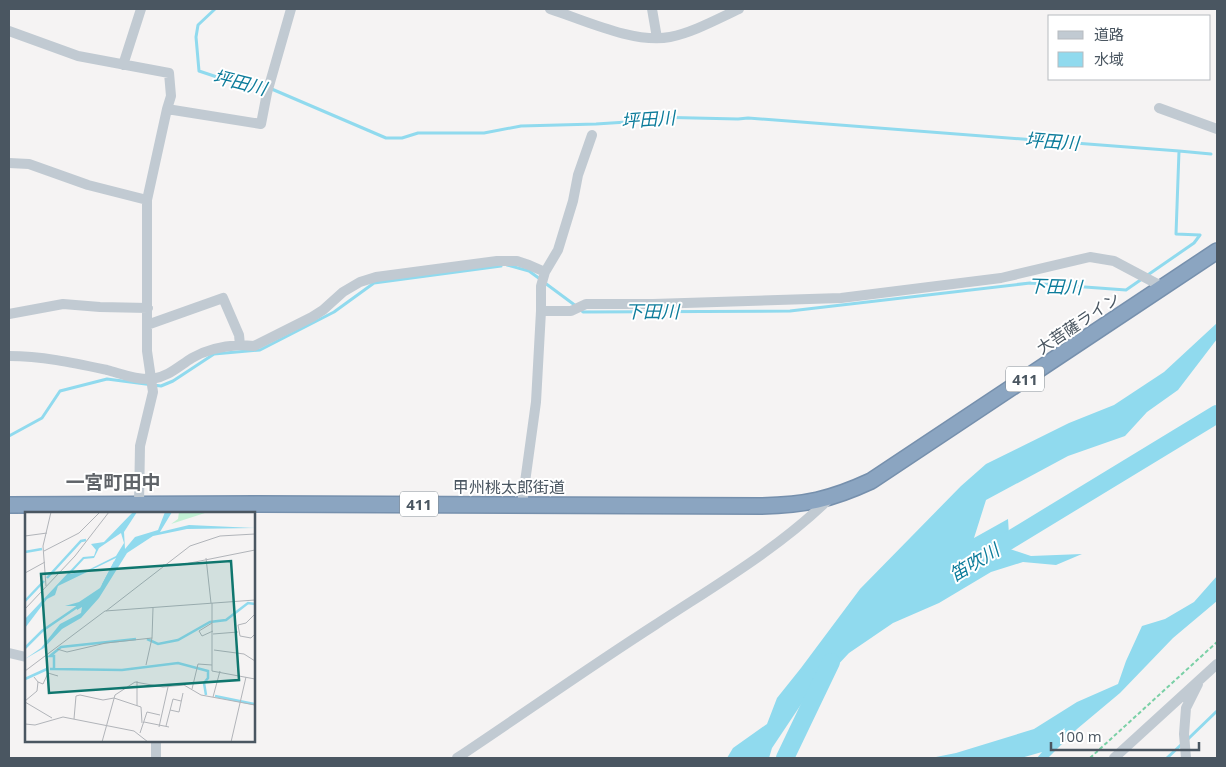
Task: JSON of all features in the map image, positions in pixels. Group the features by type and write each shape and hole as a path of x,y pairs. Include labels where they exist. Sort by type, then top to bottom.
{"highway":[{"name":"大菩薩ライン","path":"829,498 871,481 1158,284 1217,252"},
{"name":"甲州桃太郎街道","path":"9,505 146,507 522,504 760,506 787,505 829,498"}],"street":[{"path":"123,65 141,9"},
{"path":"167,109 261,124 291,9"},
{"path":"550,9 606,28 645,38 671,36 692,30 739,9"},
{"path":"652,9 658,38"},
{"path":"9,30 78,56 169,73 171,96 147,200 147,351 153,392 140,446 146,507"},
{"path":"1159,108 1217,129"},
{"path":"522,504 536,402 542,311 541,286 544,273 558,250 573,202 578,175 592,135"},
{"path":"9,163 30,164 88,185 147,200"},
{"path":"542,311 571,311 586,304 663,304 841,298 1001,278 1090,257 1114,261 1158,284"},
{"path":"9,356 32,356 136,378 152,379 165,376 209,350 226,346 254,346 312,317 343,292 360,282 376,277 497,261 517,261 544,273"},
{"path":"148,325 223,298 239,334 240,345"},
{"path":"9,314 63,304 148,308"},
{"path":"457,758 750,562 812,515 829,498"},
{"path":"9,654 25,658"},
{"path":"1114,758 1217,664"},
{"path":"1185,754 1186,708 1201,679"},
{"path":"156,742 156,758"}],"path":[{"path":"1090,758 1217,642"}],"water":[{"path":"1217,323 1217,339 1178,390 1147,412 1125,436 1068,456 986,500 974,538 1008,519 1010,549 1031,556 1082,554 1056,565 1023,562 991,572 939,603 893,623 849,653 802,703 772,748 769,758 727,758 733,748 767,724 777,698 860,589 961,486 986,464 1069,423 1114,405 1164,372"},
{"path":"1217,576 1217,601 1173,638 1120,693 1077,729 1048,758 1037,758 1042,752 1021,758 931,758 956,753 1034,729 1077,702 1118,684 1142,626 1165,619 1194,602"}],"waterway":[{"name":"坪田川","path":"215,9 198,25 196,37 199,71 223,79 267,87 386,138 402,138 418,133 484,133 521,126 627,122 651,117 748,118 1179,151"},
{"name":"下田川","path":"581,310 583,312 790,311 1030,283 1126,290 1194,243 1200,235 1176,234 1179,151 1211,154"},
{"name":"下田川","path":"507,265 529,271 540,279"},
{"name":"下田川","path":"9,436 42,418 60,391 107,379 161,386 173,381 214,354 260,350 334,312 374,283 501,266"},
{"name":"下田川","path":"545,283 576,306"},
{"name":"笛吹川","path":"990,552 1217,414"},
{"name":"笛吹川","path":"785,758 831,662"},
{"path":"1188,739 1217,711"},
{"path":"1167,758 1183,743"}],"district":[{"name":"一宮町田中","path":"113,482"}]}
